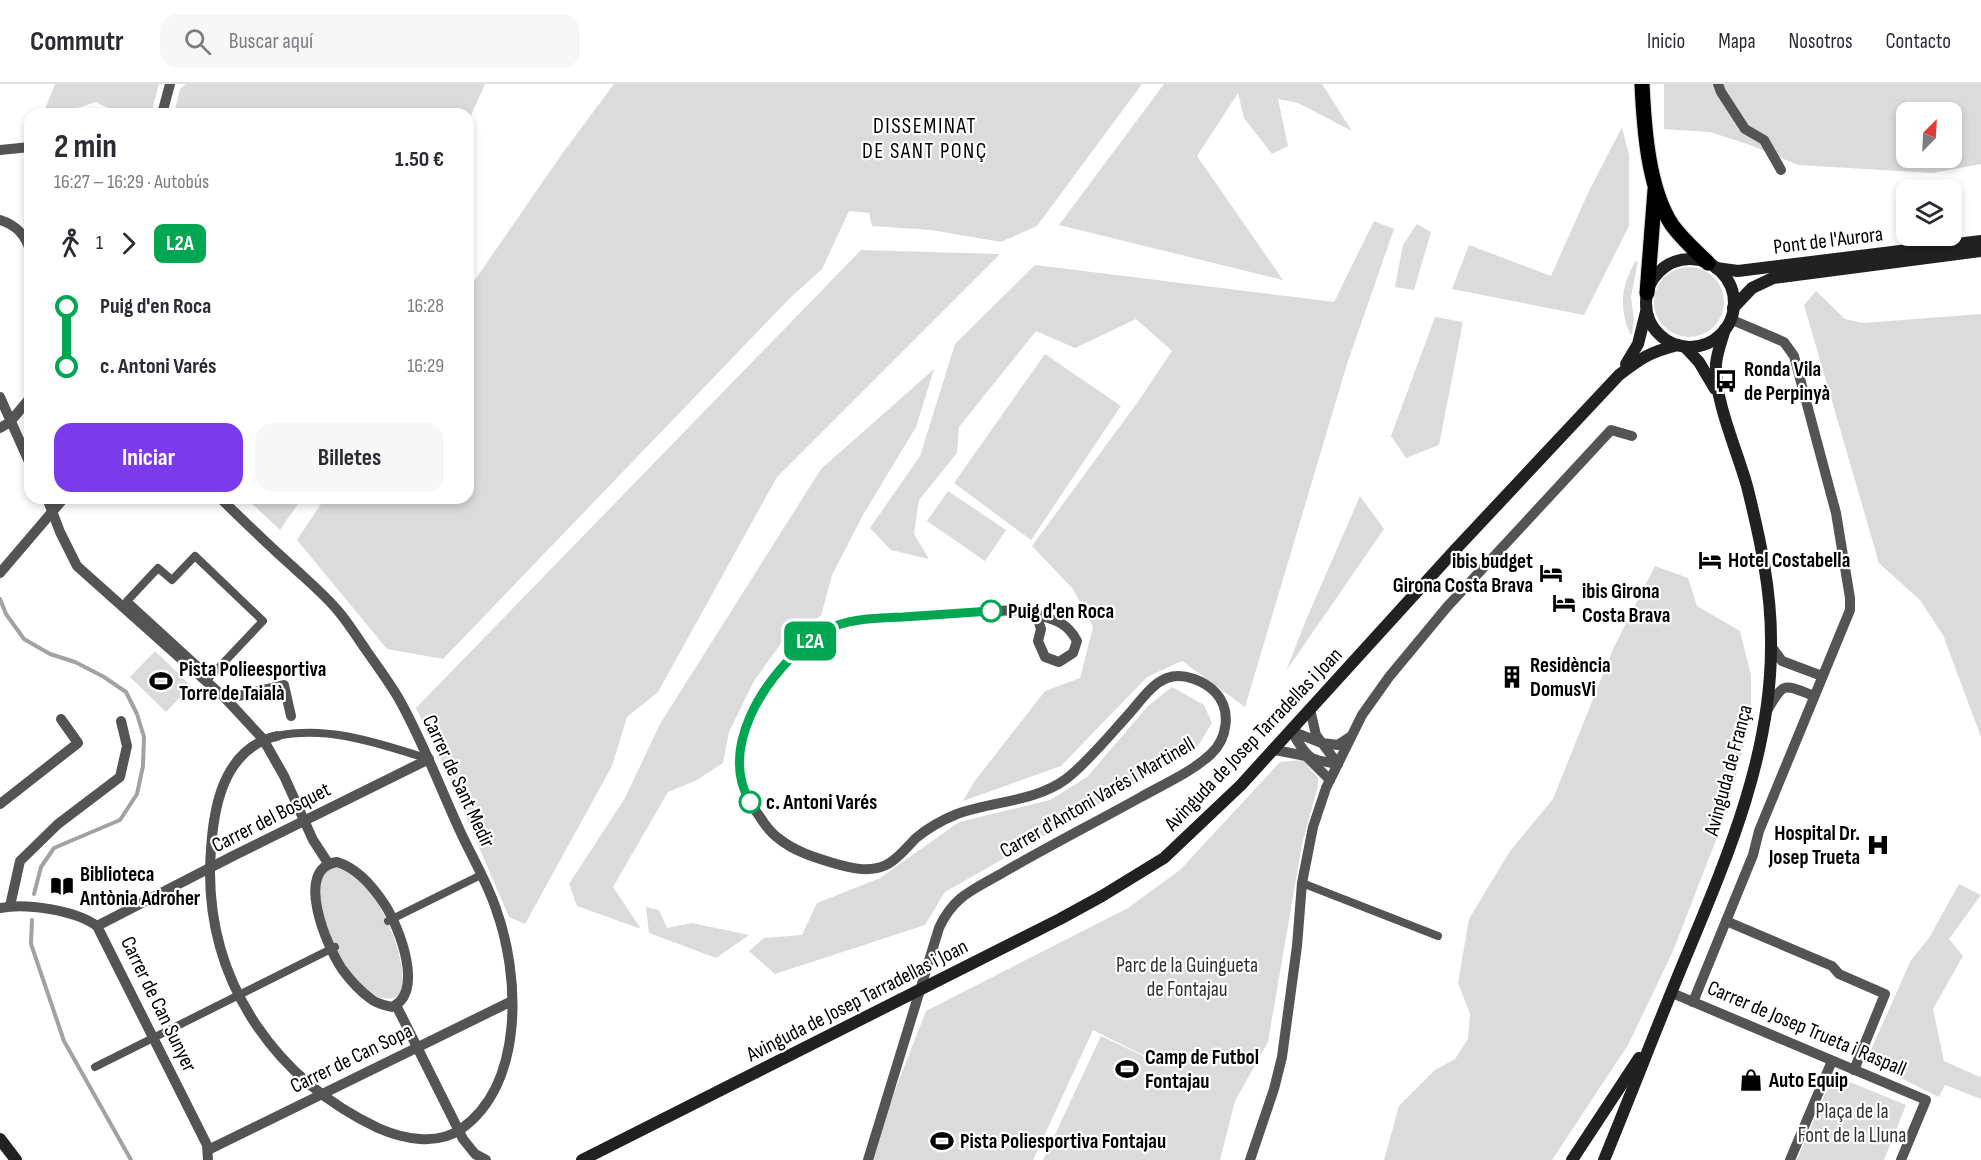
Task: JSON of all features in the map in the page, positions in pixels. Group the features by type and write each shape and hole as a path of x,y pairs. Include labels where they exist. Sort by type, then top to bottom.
{"main road":[{"path":"1642,84 1655,188 1647,312 1650,322 1660,335 1681,346 1707,343 1717,337 1730,319 1730,285 1672,226 1655,188"},
{"name":"Pont de l'Aurora","path":"1730,319 1752,288 1773,278 1812,267 1981,241"},
{"name":"Pont de l'Aurora","path":"1712,265 1738,271 1812,267 1981,251"},
{"path":"1647,293 1658,272 1673,262 1690,259 1712,265"},
{"name":"Avinguda de Josep Tarradellas i Joan","path":"1619,375 1638,344 1647,312"},
{"name":"Avinguda de França","path":"1604,1160 1725,862 1756,760 1769,694 1771,646 1766,579 1760,540 1721,400 1716,363 1730,319"},
{"name":"Avinguda de França","path":"1681,346 1699,362 1721,400"},
{"name":"Avinguda de Josep Tarradellas i Joan","path":"582,1160 1060,919 1148,869 1188,837 1275,750 1310,709 1619,375 1642,357 1658,350 1681,346"},
{"name":"Avinguda de França","path":"1572,1160 1655,1035"},
{"path":"0,1139 16,1160"}],"street":[{"path":"164,108 170,84"},
{"path":"1718,84 1745,129 1764,140 1781,170"},
{"path":"0,150 24,148"},
{"path":"0,220 16,227 24,238"},
{"path":"1693,1002 1753,855 1759,831 1850,610 1840,529 1827,473 1794,356 1784,342 1730,319"},
{"path":"0,397 24,451"},
{"path":"0,428 10,422 24,405"},
{"path":"1250,1160 1282,1058 1297,946 1302,883 1313,827 1326,788 1362,715 1389,677 1447,607 1611,430 1632,436"},
{"path":"49,504 60,532 78,566 226,699 263,739 313,840 328,863"},
{"path":"2,570 59,504"},
{"name":"Carrer de Sant Medir","path":"226,504 341,614 398,697 429,759 496,909 513,986 508,1050 495,1091 483,1107 459,1130"},
{"path":"195,556 264,621 210,677 127,601 158,568 172,580 195,556"},
{"name":"Carrer d'Antoni Varés i Martinell","path":"868,1160 939,928 954,903 1042,850 1171,781 1203,760 1217,747 1225,731 1224,706 1219,696 1206,685 1191,678 1175,676 1162,680 1150,689 1107,740 1066,779 1047,789 1010,802 958,814 933,826 888,865 870,870 848,867 795,850 775,837 746,796 740,778 740,755 749,718 790,657 814,637 833,626 863,620 1014,610 1036,614 1059,621 1071,629 1077,641 1073,653 1059,662 1046,657 1038,641 1041,629 1036,614"},
{"path":"1771,646 1782,661 1822,676"},
{"path":"226,699 284,685 291,716"},
{"path":"1766,714 1779,690 1784,687 1814,696"},
{"path":"1310,709 1316,735 1338,764"},
{"path":"0,804 78,743 61,719"},
{"path":"9,907 20,861 58,824 120,777 127,746 121,721"},
{"path":"429,759 326,732 300,731 263,739 238,759 225,780 215,815 210,868 213,908 219,943 240,995 255,1024 278,1054 300,1077 321,1094 359,1118 399,1136 426,1139 459,1130"},
{"path":"1291,731 1322,743 1338,745 1352,735"},
{"path":"1291,731 1306,756 1330,780"},
{"path":"1275,750 1338,764"},
{"name":"Carrer del Bosquet","path":"98,926 429,759"},
{"path":"337,862 354,870 379,897 390,920 403,946 408,984 403,998 392,1007 371,1000 346,973 320,919 315,884 319,873 328,863 337,862"},
{"path":"390,920 481,875"},
{"path":"1302,883 1438,936"},
{"name":"Carrer de Can Sunyer","path":"9,907 46,908 85,919 98,926 201,1133 209,1157"},
{"path":"1726,921 1832,966 1839,974 1885,994 1854,1070"},
{"path":"95,1067 333,948"},
{"name":"Carrer de Josep Trueta i Raspall","path":"1672,993 1926,1100 1901,1160"},
{"name":"Carrer de Can Sopa","path":"209,1157 321,1094 512,1001"},
{"path":"396,1005 468,1147 486,1160"},
{"path":"1790,1160 1832,1061"}],"green space":[{"path":"55,84 159,84 153,108 108,108 96,102 78,108 45,108"},
{"path":"186,84 485,84 474,109 175,108 180,89"},
{"path":"614,84 1142,84 1037,226 1001,242 931,230 872,226 869,213 849,211 822,269 789,299 443,659 387,649 297,540 321,504 474,504 474,281 564,151"},
{"path":"1164,84 1322,84 1352,131 1298,103 1278,99 1288,146 1272,154 1244,118 1238,93 1197,156 1283,280 1059,225"},
{"path":"1664,84 1981,84 1981,164 1962,168 1962,102 1896,102 1896,168 1960,168 1933,173 1798,165 1750,145 1710,132 1664,129"},
{"path":"1622,127 1629,155 1629,226 1584,315 1452,289 1469,245 1551,276 1588,193"},
{"path":"1374,221 1394,229 1347,364 1245,707 1182,661 1147,677 1061,766 963,801 974,782 1045,691 1080,678 1093,627 1073,589 1032,546 1137,403 1172,351 1136,319 1075,348 1036,331 959,427 957,453 919,500 914,534 929,559 891,550 870,528 920,456 955,344 1035,265 1334,302"},
{"path":"1417,224 1431,232 1414,290 1395,287 1403,245"},
{"path":"861,250 1000,254 777,477 658,692 627,717 612,766 525,924 509,917 445,768 416,708"},
{"path":"1638,261 1631,297 1634,320 1632,334 1630,334 1624,315 1623,297 1630,271"},
{"path":"1689,267 1708,273 1718,283 1724,302 1718,321 1708,331 1689,337 1670,331 1660,321 1654,302 1660,283 1670,273"},
{"path":"1816,291 1845,319 1863,323 1981,314 1981,737 1943,635 1920,600 1879,563 1804,305"},
{"path":"1435,317 1463,322 1439,445 1406,458 1391,436"},
{"path":"1045,354 1121,406 1031,540 954,483"},
{"path":"934,369 916,427 864,513 832,575 821,616 784,639 754,681 729,732 723,763 695,781 668,792 613,887 641,929 577,906 569,884 625,798 660,724 821,469"},
{"path":"948,491 1006,530 985,561 927,521"},
{"path":"1360,496 1384,529 1286,671 1306,620"},
{"path":"252,504 298,504 280,530"},
{"path":"1655,566 1688,578 1697,606 1740,631 1751,675 1751,718 1726,814 1673,951 1628,1045 1552,1160 1384,1160 1399,1106 1435,1070 1455,1059 1468,1039 1470,1014 1458,983 1469,919 1510,851 1553,799 1613,649"},
{"name":"Pista Polieesportiva Torre de Taialà","path":"155,651 191,686 166,712 130,677"},
{"path":"1172,687 1204,705 1212,723 1196,749 945,892 925,925 775,974 749,951 764,938 802,935 817,903 880,878 959,822 1050,800 1087,777 1148,706"},
{"name":"Parc de la Guingueta de Fontajau","path":"1303,760 1318,778 1318,786 1302,844 1268,1042 1235,1101 1220,1160 1043,1160 1101,1036 1187,1077 1093,1030 1033,1160 868,1160 926,1011 1128,908 1180,870 1280,762"},
{"path":"331,866 345,869 357,878 380,906 400,958 403,987 396,997 381,998 367,990 354,977 332,939 320,900 319,886"},
{"path":"1959,884 1981,895 1949,939 1963,956 1933,1009 1944,1061 1980,1077 1981,1074 1981,1099 1945,1085 1939,1097 1866,1061 1911,960 1929,938"},
{"path":"646,907 659,910 667,928 692,923 749,935 716,958 649,933"},
{"name":"Plaça de la Font de la Lluna","path":"1833,1075 1906,1105 1884,1160 1797,1160"}],"waterway":[{"path":"0,599 6,614 24,639 50,654 75,662 104,677 126,692 137,714 144,737 143,766 137,794 120,820 54,848 41,867 34,894"},
{"path":"32,920 31,944 64,1041 131,1160"}],"bus line":[{"name":"L2A","path":"750,802 740,778 740,755 749,718 775,676 790,657 814,637 833,626 863,620 991,611"}],"place":[{"name":"Ronda Vila de Perpinyà","path":"1726,381"},
{"name":"Hotel Costabella","path":"1710,560"},
{"name":"ibis budget Girona Costa Brava","path":"1551,573"},
{"name":"ibis Girona Costa Brava","path":"1564,603"},
{"name":"Puig d'en Roca","path":"991,611"},
{"name":"Residència DomusVi","path":"1512,677"},
{"name":"Pista Polieesportiva Torre de Taialà","path":"161,681"},
{"name":"c. Antoni Varés","path":"750,802"},
{"name":"Hospital Dr. Josep Trueta","path":"1878,845"},
{"name":"Biblioteca Antònia Adroher","path":"62,886"},
{"name":"Camp de Futbol Fontajau","path":"1127,1069"},
{"name":"Auto Equip","path":"1751,1080"},
{"name":"Pista Poliesportiva Fontajau","path":"942,1141"}],"district":[{"name":"DISSEMINAT DE SANT PONÇ","path":"925,138"}]}
